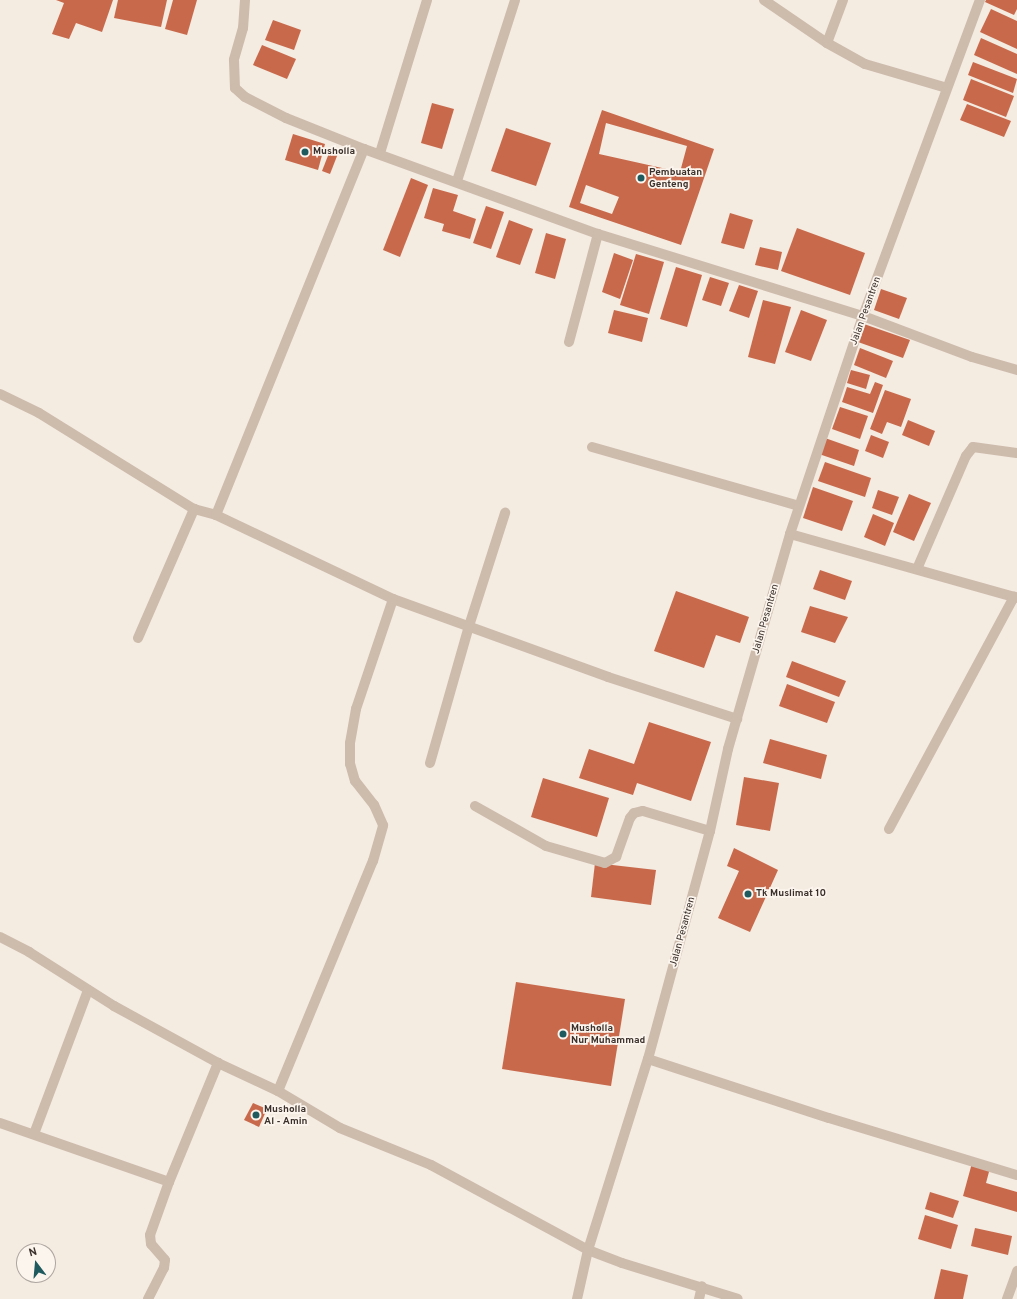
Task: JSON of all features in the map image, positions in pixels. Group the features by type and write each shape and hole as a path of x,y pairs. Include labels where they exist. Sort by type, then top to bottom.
{"street":[{"path":"245,0 243,28 234,60 235,88 245,97 286,118 364,149 457,181 598,234 863,316 972,357 1017,370"},
{"path":"380,154 427,0"},
{"path":"457,181 515,0"},
{"path":"764,0 827,43 865,64 947,88"},
{"path":"827,43 843,0"},
{"name":"Jalan Pesantren","path":"577,1299 593,1252 648,1059 710,831 737,719 790,534 863,316 980,0"},
{"path":"216,515 364,149"},
{"path":"569,342 598,234"},
{"path":"0,394 39,413 194,508 216,515 393,599 608,677 737,719"},
{"path":"592,447 799,506"},
{"path":"917,569 966,456 973,447 1017,453"},
{"path":"138,638 194,508"},
{"path":"430,763 469,626 505,513"},
{"path":"790,534 1015,598 889,829"},
{"path":"278,1091 373,861 383,825 374,805 356,781 350,764 350,743 356,709 393,599"},
{"path":"475,806 546,846 605,863 616,857 630,818 634,813 643,811 710,831"},
{"path":"0,937 88,990 218,1063 278,1091 340,1128 431,1165 593,1252 622,1263 702,1286 738,1299"},
{"path":"34,1134 88,990"},
{"path":"648,1059 1017,1174"},
{"path":"148,1299 164,1268 165,1260 151,1244 150,1235 169,1182 218,1063"},
{"path":"0,1123 169,1182"},
{"path":"1007,1299 1017,1271"},
{"path":"699,1299 702,1286"}],"building":[{"path":"56,0 113,0 102,32 76,23 69,39 52,34 64,3"},
{"path":"118,0 167,0 161,27 114,18"},
{"path":"173,0 197,0 187,35 165,29"},
{"path":"986,0 1017,0 1017,9 1014,15 985,2"},
{"path":"991,9 1017,21 1017,49 980,32"},
{"path":"273,20 301,30 294,50 265,40"},
{"path":"981,38 1017,54 1017,74 974,55"},
{"path":"262,45 296,59 287,79 253,65"},
{"path":"973,62 1017,79 1013,93 968,75"},
{"path":"971,79 1014,96 1006,117 963,100"},
{"path":"432,103 454,109 442,149 421,143"},
{"path":"967,104 1011,121 1004,137 960,120"},
{"path":"602,110 714,149 681,245 569,207","holes":["606,123 687,146 680,172 599,154","586,185 619,197 612,214 580,203"]},
{"path":"506,128 551,143 536,186 491,171"},
{"name":"Musholla","path":"293,134 325,144 318,170 285,160"},
{"path":"331,148 339,151 330,174 322,171"},
{"path":"411,178 428,185 400,257 383,250"},
{"path":"433,188 458,195 453,211 476,219 470,239 442,231 444,224 424,218"},
{"path":"486,206 504,212 491,249 473,243"},
{"path":"730,213 753,220 744,249 721,243"},
{"path":"509,220 533,229 520,265 496,257"},
{"path":"797,228 865,253 850,295 781,271"},
{"path":"546,233 566,239 555,279 535,273"},
{"path":"760,247 782,252 778,270 755,265"},
{"path":"614,253 633,260 620,299 602,292"},
{"path":"636,254 664,262 649,314 620,305"},
{"path":"676,267 702,275 687,327 660,319"},
{"path":"710,277 729,283 721,306 702,300"},
{"path":"739,285 758,291 749,318 729,311"},
{"path":"881,289 907,298 899,319 874,310"},
{"path":"763,300 791,307 775,364 748,357"},
{"path":"614,310 648,318 642,342 608,333"},
{"path":"801,310 827,320 811,361 785,352"},
{"path":"864,324 910,340 903,358 858,342"},
{"path":"860,348 893,361 886,378 854,365"},
{"path":"851,370 870,375 866,389 847,383"},
{"path":"875,382 883,385 873,413 842,402 847,387 870,394"},
{"path":"885,390 911,399 901,427 887,422 882,434 870,429"},
{"path":"840,407 868,416 860,439 832,429"},
{"path":"908,420 935,431 929,446 902,435"},
{"path":"871,435 889,442 883,458 865,451"},
{"path":"825,438 859,450 854,466 819,454"},
{"path":"825,462 871,478 865,497 818,481"},
{"path":"813,487 853,501 842,531 803,518"},
{"path":"878,490 899,497 892,515 872,508"},
{"path":"909,494 931,503 914,541 893,532"},
{"path":"873,514 894,523 885,546 864,537"},
{"path":"820,570 852,581 845,600 813,589"},
{"path":"676,591 749,617 740,643 716,635 704,668 654,651"},
{"path":"810,606 848,617 835,643 801,632"},
{"path":"792,661 846,681 839,697 786,677"},
{"path":"787,684 835,702 827,723 779,706"},
{"path":"649,722 711,742 691,801 637,783 633,795 579,778 589,749 634,764"},
{"path":"770,739 827,755 821,779 763,763"},
{"path":"744,777 779,783 770,831 736,825"},
{"path":"543,778 609,798 597,837 531,817"},
{"name":"Tk Muslimat 10","path":"734,848 778,870 750,932 718,918 739,871 727,866"},
{"path":"595,863 656,870 651,905 591,897"},
{"name":"Musholla Nur Muhammad","path":"516,982 625,999 611,1086 502,1069"},
{"name":"Musholla Al - Amin","path":"253,1103 267,1109 259,1127 244,1120"},
{"path":"972,1163 990,1168 986,1183 1017,1192 1017,1212 963,1196"},
{"path":"930,1192 959,1201 953,1218 925,1209"},
{"path":"925,1215 958,1225 951,1249 918,1239"},
{"path":"975,1228 1012,1236 1008,1255 971,1246"},
{"path":"941,1269 968,1275 963,1299 934,1299"}],"place":[{"name":"Musholla","path":"305,152"},
{"name":"Pembuatan Genteng","path":"641,178"},
{"name":"Tk Muslimat 10","path":"748,894"},
{"name":"Musholla Nur Muhammad","path":"563,1034"},
{"name":"Musholla Al - Amin","path":"256,1115"}]}
